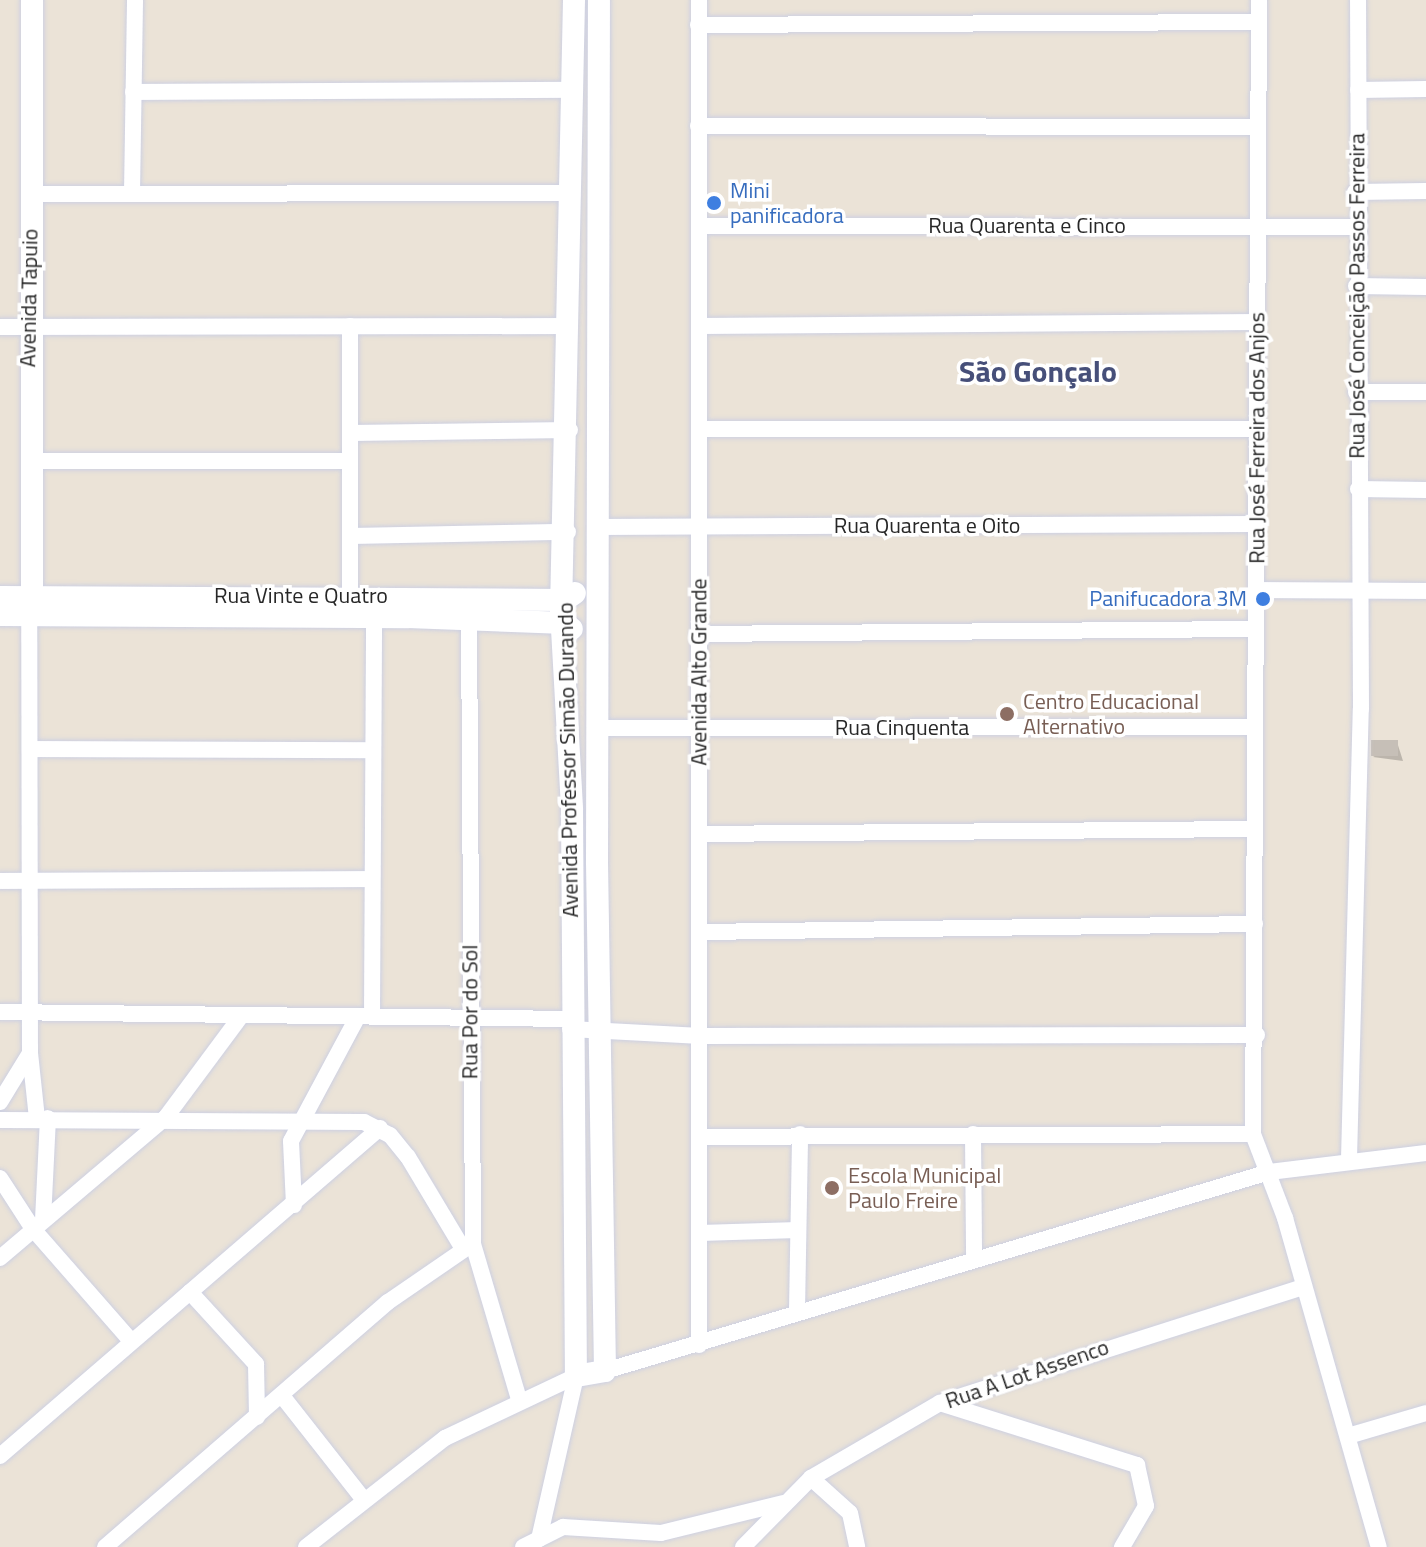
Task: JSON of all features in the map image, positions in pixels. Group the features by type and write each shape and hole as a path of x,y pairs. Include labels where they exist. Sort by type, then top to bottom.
{"street":[{"name":"Avenida Tapuio","path":"32,0 27,327 35,881 30,1053 42,1118 38,1225"},
{"path":"132,193 135,0"},
{"name":"Avenida Professor Simão Durando","path":"574,0 565,611 576,1376"},
{"name":"Avenida Professor Simão Durando","path":"599,0 596,623 605,1371"},
{"name":"Avenida Alto Grande","path":"699,0 701,429 698,729 702,932 699,1345"},
{"name":"Rua José Ferreira dos Anjos","path":"1253,1134 1257,1035 1254,629 1258,429 1259,0"},
{"name":"Rua José Conceição Passos Ferreira","path":"1349,1159 1358,1010 1360,592 1355,192 1358,0"},
{"path":"698,25 1259,22"},
{"path":"1358,90 1426,89"},
{"path":"133,92 573,90"},
{"path":"698,126 1258,127"},
{"path":"1355,192 1426,191"},
{"path":"31,194 570,193"},
{"name":"Rua Quarenta e Cinco","path":"700,226 1355,227"},
{"path":"1356,286 1426,287"},
{"path":"700,326 1258,322"},
{"path":"350,326 350,596"},
{"path":"0,327 569,326"},
{"path":"1356,392 1426,392"},
{"path":"701,429 1258,429"},
{"path":"351,433 570,430"},
{"path":"30,461 350,461"},
{"path":"1358,489 1426,490"},
{"name":"Rua Quarenta e Oito","path":"596,527 1257,524"},
{"path":"351,536 568,532"},
{"path":"1256,590 1426,591"},
{"name":"Rua Vinte e Quatro","path":"0,597 31,606 493,620 565,611 581,592 597,601"},
{"name":"Rua Vinte e Quatro","path":"59,606 350,596 493,597 565,611 580,631 596,623"},
{"path":"493,597 493,620"},
{"name":"Rua Vinte e Quatro","path":"0,615 31,606"},
{"path":"294,1205 289,1152 301,1123 364,1017 372,879 368,750 374,616"},
{"name":"Rua Por do Sol","path":"469,619 468,1246 519,1399"},
{"path":"698,634 1254,629"},
{"path":"568,702 579,726 597,728"},
{"name":"Rua Cinquenta","path":"597,728 1255,727"},
{"path":"33,749 368,750"},
{"path":"700,834 1255,829"},
{"path":"0,881 372,879"},
{"path":"702,932 1255,924"},
{"path":"0,1012 469,1016 570,1024 599,1031 701,1036 1257,1035"},
{"path":"0,1258 166,1117 241,1016"},
{"path":"0,1102 30,1053"},
{"path":"0,1120 166,1117 301,1123 343,1116 380,1128 408,1157 468,1246 388,1302 283,1397 105,1547"},
{"path":"0,1456 380,1128"},
{"path":"797,1311 800,1134"},
{"path":"701,1137 800,1134 1253,1134 1269,1172 1379,1547"},
{"path":"973,1134 974,1258"},
{"path":"306,1547 445,1438 519,1399 576,1376 699,1345 797,1311 1269,1172 1349,1159 1426,1153"},
{"path":"0,1178 131,1341"},
{"path":"700,1233 798,1230"},
{"name":"Rua A Lot Assenco","path":"743,1547 811,1478 940,1403 1303,1287"},
{"path":"190,1292 256,1364 257,1417"},
{"path":"539,1539 576,1376"},
{"path":"283,1397 364,1500"},
{"path":"940,1403 1137,1465 1147,1497 1122,1547"},
{"path":"1348,1436 1426,1413"},
{"path":"811,1478 850,1513 857,1547"},
{"path":"523,1547 580,1526 661,1533 786,1502"}],"building":[{"path":"1371,740 1398,740 1398,756 1371,756"}],"place":[{"name":"Mini panificadora","path":"714,203"},
{"name":"Panifucadora 3M","path":"1263,599"},
{"name":"Centro Educacional Alternativo","path":"1007,714"},
{"name":"Escola Municipal Paulo Freire","path":"832,1188"}],"district":[{"name":"São Gonçalo","path":"1038,371"}]}
